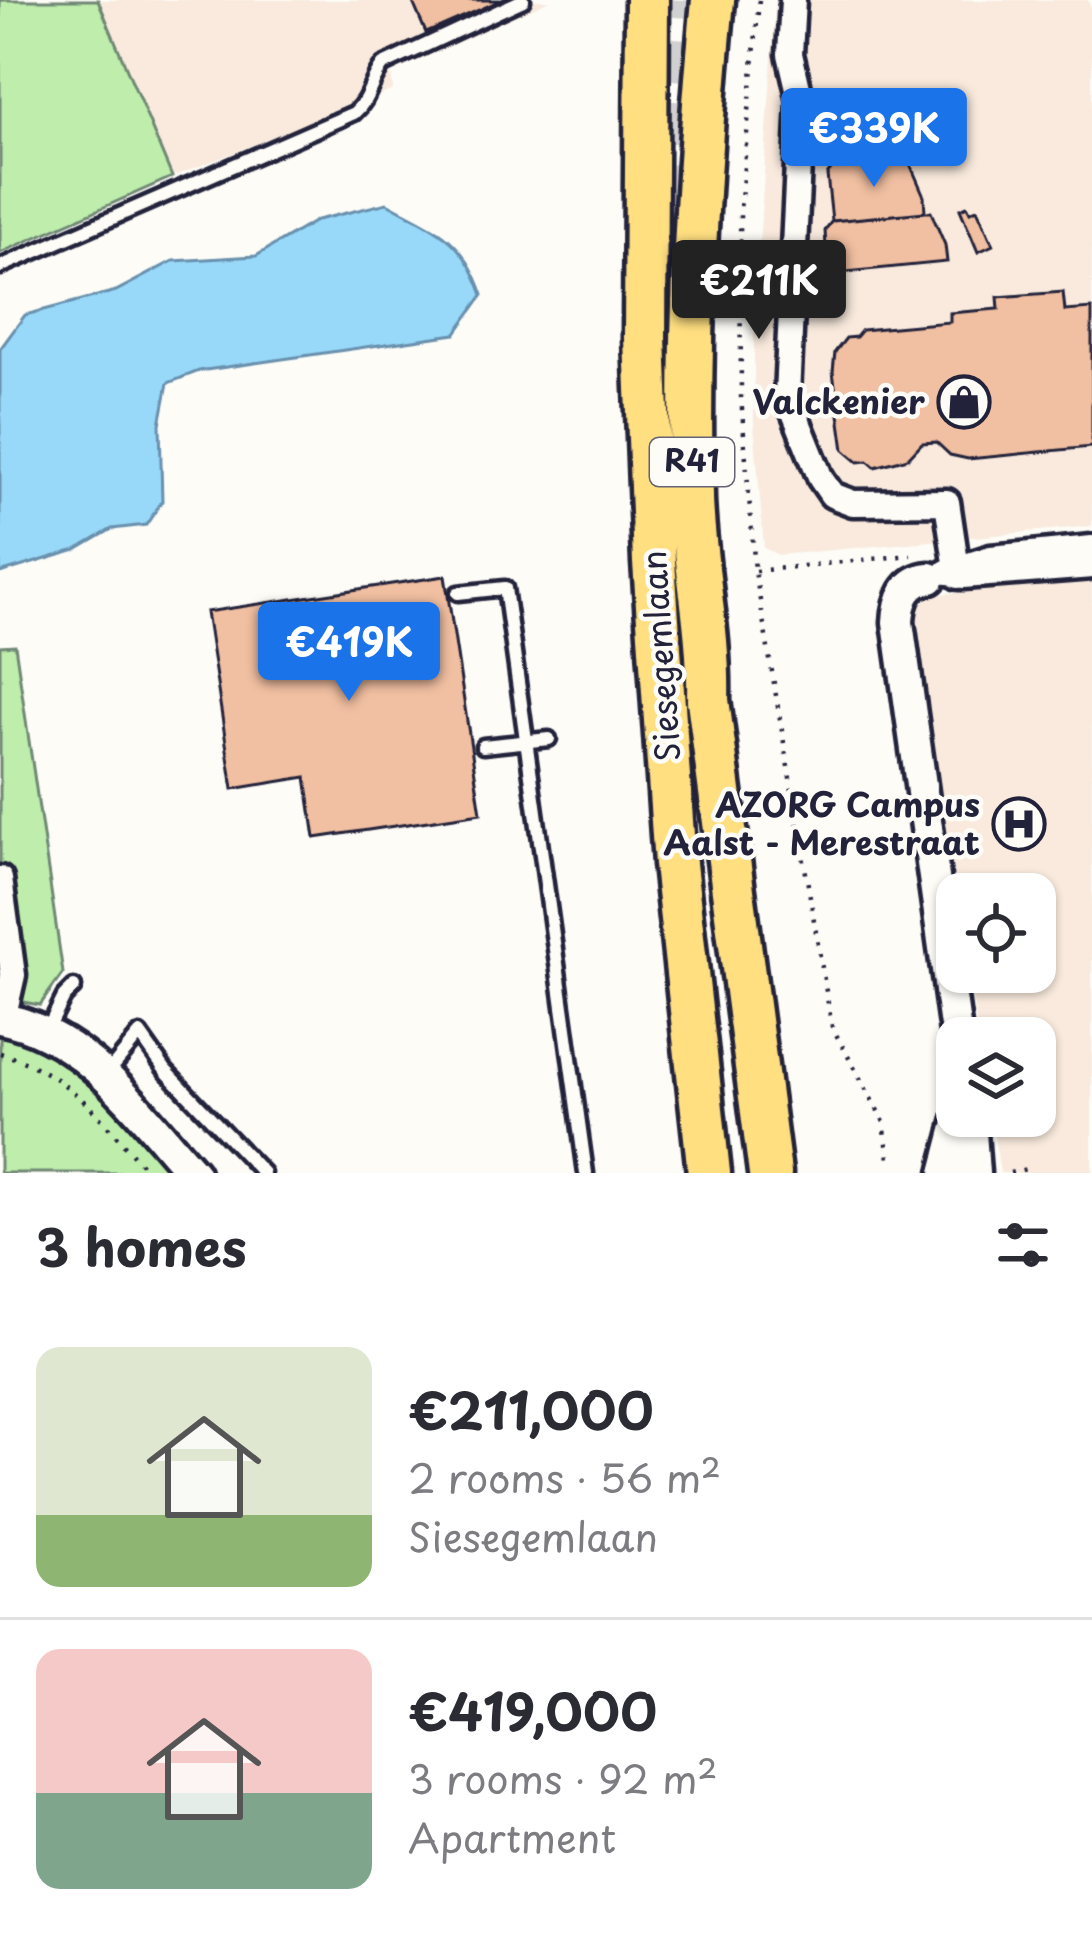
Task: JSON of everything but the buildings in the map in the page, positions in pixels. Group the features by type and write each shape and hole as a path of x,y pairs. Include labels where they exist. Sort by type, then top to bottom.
{"highway":[{"name":"Siesegemlaan","path":"647,0 645,338 655,585 688,999 709,1173"},
{"name":"Siesegemlaan","path":"712,0 691,297 692,502 710,661 708,700 770,1173"}],"street":[{"path":"794,0 790,54 800,100 787,395 832,495 853,503 947,502 951,568"},
{"path":"954,1017 898,622 905,591 920,579 991,558 1092,548"},
{"path":"951,568 1092,566"},
{"path":"0,879 13,975 2,1018 47,1032 87,1058 193,1173"},
{"path":"946,1173 958,1137"},
{"path":"968,1137 974,1173"}],"lane":[{"path":"0,267 354,113 368,100 371,81 383,65 523,0"},
{"path":"458,593 505,588 586,1173"},
{"path":"483,746 550,739"},
{"path":"47,1032 74,986"},
{"path":"105,1076 140,1034 166,1071 262,1173"}],"path":[{"path":"759,0 740,232 741,397 755,571 832,1027 884,1122 890,1166"},
{"path":"755,571 951,568"},
{"path":"0,1053 45,1069 65,1083 149,1173"},
{"path":"1010,1173 1026,1169"}],"shaded area":[{"path":"98,0 550,0 391,73 393,90 172,177"},
{"path":"776,0 1088,0 1092,9 1092,526 778,555 764,548 754,425 754,318"},
{"name":"AZORG Campus Aalst - Merestraat","path":"1092,580 1092,1173 1000,1173 994,1137 1056,1137 1056,1017 976,1017 972,993 1056,993 1056,873 953,873 916,634 918,608 931,595"}],"green space":[{"path":"0,0 98,0 172,177 0,253"},
{"path":"15,645 63,973 40,1005 0,998 0,646"},
{"path":"0,1031 42,1044 95,1085 175,1173 0,1173"}],"water":[{"path":"387,203 447,238 467,260 483,295 455,334 199,371 168,383 160,424 162,501 146,525 112,529 76,550 0,573 0,349 25,315 116,291 173,261 256,256 317,220"}],"tunnel":[{"path":"674,395 669,253 684,0"}],"place":[{"name":"Valckenier","path":"964,402"},
{"name":"AZORG Campus Aalst - Merestraat","path":"1019,824"}]}
